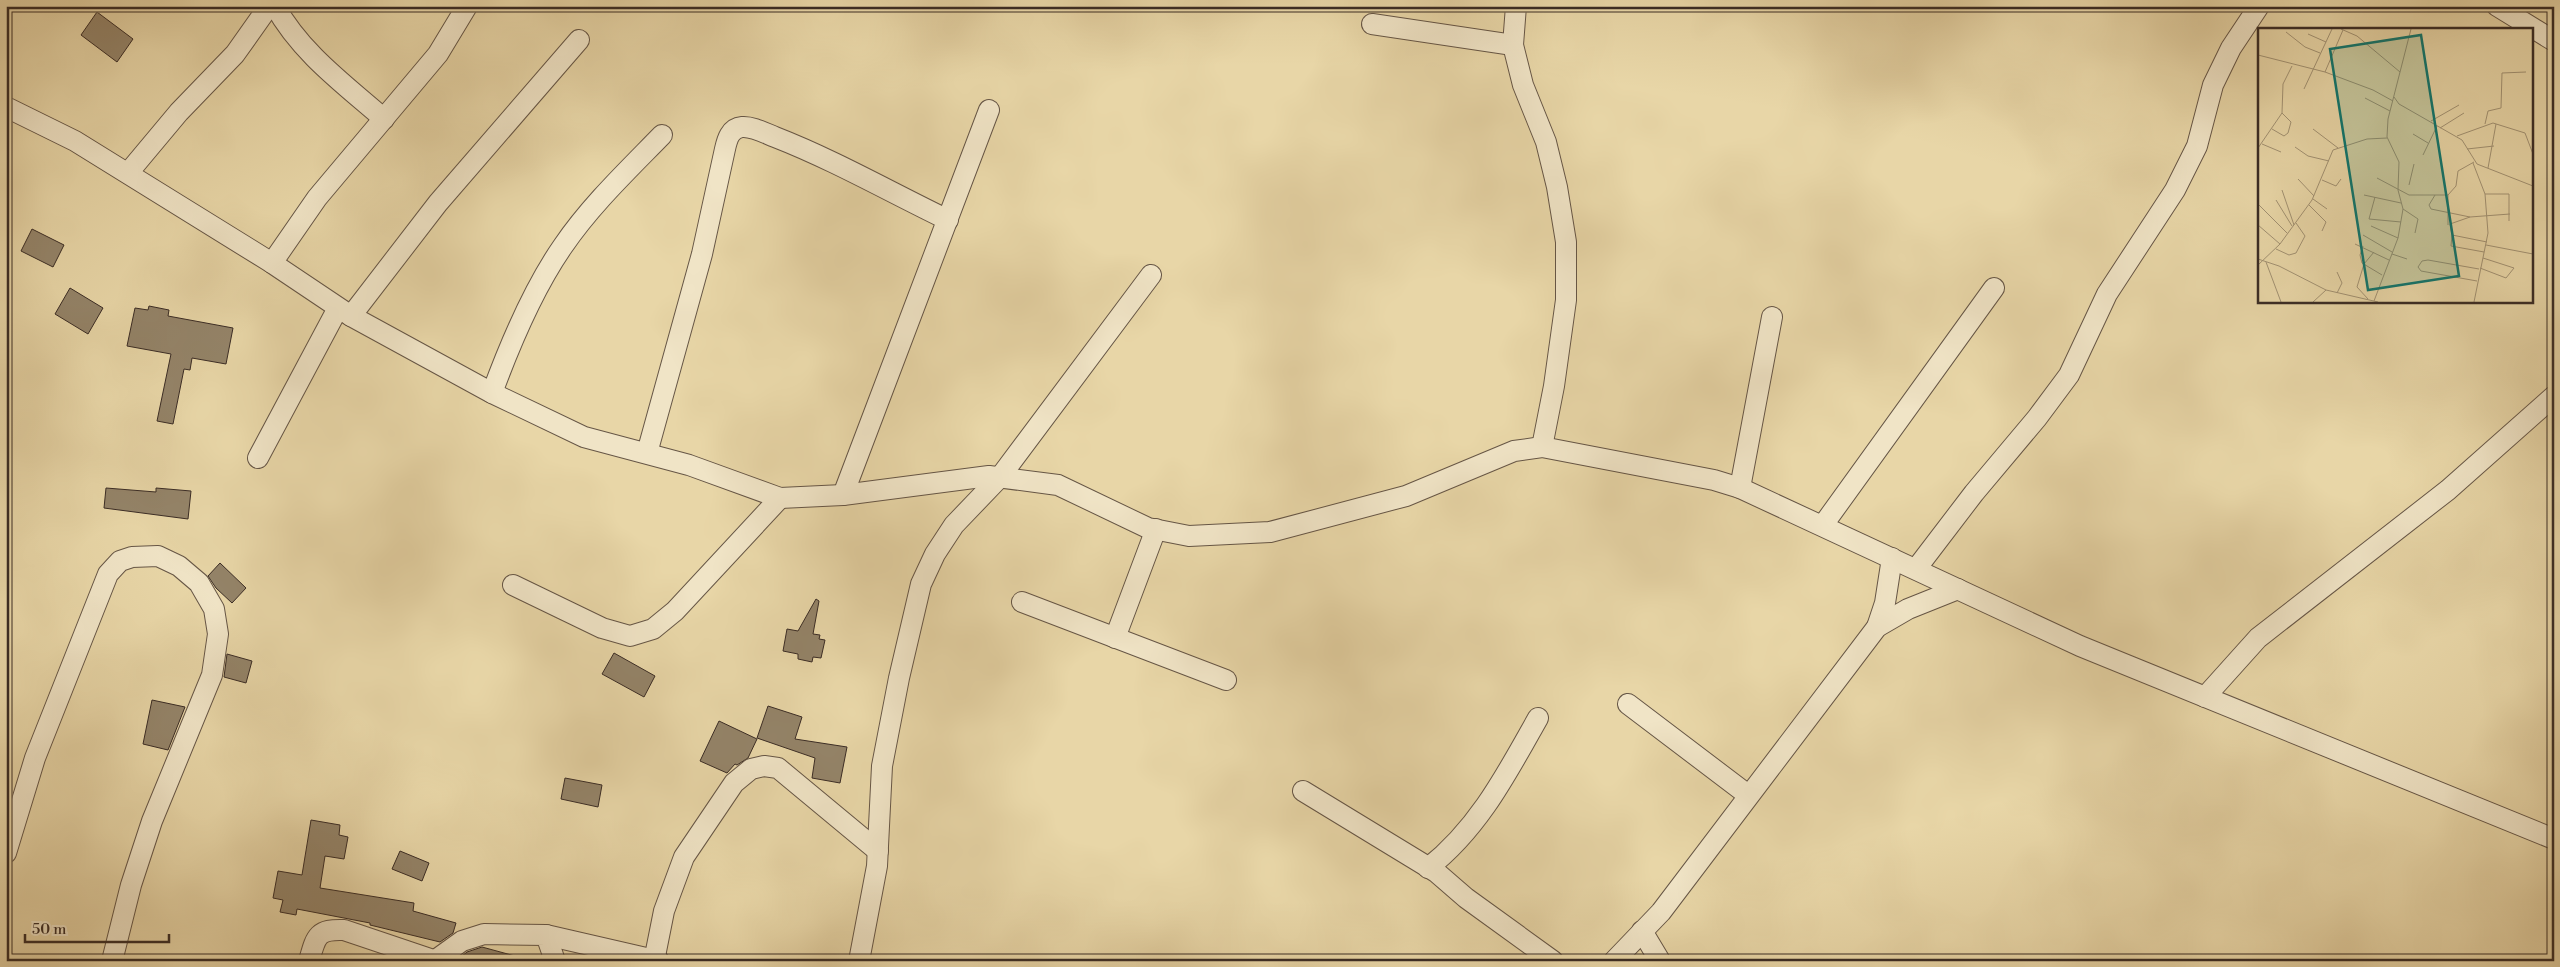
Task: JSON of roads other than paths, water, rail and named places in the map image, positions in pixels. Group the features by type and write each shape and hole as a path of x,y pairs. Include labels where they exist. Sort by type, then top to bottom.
{"street":[{"path":"128,173 179,112 235,54 268,6"},
{"path":"276,6 286,26 316,60 384,119"},
{"path":"1516,6 1513,45 1523,85 1546,142 1557,187 1566,242 1566,300 1554,386 1542,447"},
{"path":"1916,569 1974,493 2037,418 2069,375 2107,294 2175,190 2197,146 2213,85 2231,48 2259,6"},
{"path":"2498,6 2554,42"},
{"path":"272,263 317,198 438,54 459,9"},
{"path":"1372,24 1513,45"},
{"path":"258,458 345,312 579,40"},
{"path":"6,107 75,141 272,263 345,312 492,393 584,437 648,453 780,498 843,495 989,476 1000,477 1058,485 1105,509 1156,529 1189,536 1270,532 1406,496 1514,451 1542,447 1714,480 1740,488 1823,525 2080,646 2554,839"},
{"path":"843,495 989,110"},
{"path":"648,453 702,254 728,136 735,129 743,127 759,131 800,147 948,220"},
{"path":"492,393 533,300 562,246 590,210 662,135"},
{"path":"859,961 871,906 878,851 882,766 899,678 921,584 935,554 954,525 1000,477 1151,275"},
{"path":"1823,525 1994,288"},
{"path":"1740,488 1772,317"},
{"path":"2205,697 2258,638 2448,490 2554,396"},
{"path":"512,585 602,628 630,636 654,629 675,611 780,498"},
{"path":"1115,638 1156,529"},
{"path":"6,853 35,758 108,574 120,560 132,557 158,556 179,566 199,583 214,609 218,634 212,675 152,821 131,885 112,961"},
{"path":"1614,961 1661,912 1877,627 1885,603 1892,558"},
{"path":"1877,627 1908,609 1958,589"},
{"path":"1022,602 1226,680"},
{"path":"1628,704 1748,795"},
{"path":"1428,868 1450,851 1473,825 1500,786 1538,718"},
{"path":"309,961 314,943 320,933 329,930 344,930 414,955 437,960 462,941 484,934 546,935 656,960 664,911 684,857 734,783 751,769 764,766 778,768 878,851"},
{"path":"1303,791 1428,868 1553,961"},
{"path":"1642,931 1660,961"},
{"path":"546,935 555,961"}]}
